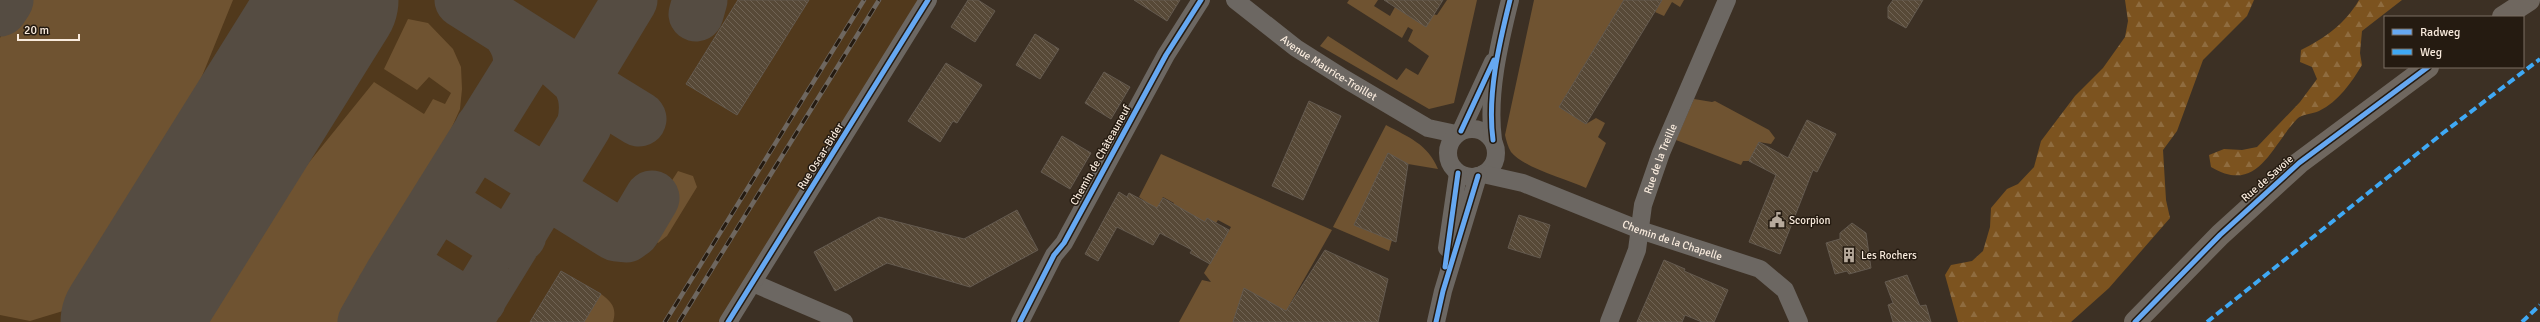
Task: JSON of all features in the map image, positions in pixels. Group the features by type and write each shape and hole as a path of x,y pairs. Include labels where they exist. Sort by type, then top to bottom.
{"main road":[{"path":"2505,16 2529,0"},
{"name":"Rue de Savoie","path":"2135,322 2220,235 2294,168 2359,117 2427,68"}],"street":[{"name":"Rue Oscar-Bider","path":"728,322 928,0"},
{"name":"Chemin de Châteauneuf","path":"1020,322 1054,255 1064,243 1166,55 1201,0"},
{"name":"Avenue Maurice-Troillet","path":"1235,0 1296,48 1428,128 1448,154"},
{"path":"1496,56 1459,133 1450,143 1448,154 1451,165 1458,173 1468,177 1481,175 1491,168 1494,146 1491,124 1496,56 1510,0"},
{"name":"Rue de la Treille","path":"1609,322 1637,250 1643,206 1661,153 1727,0"},
{"name":"Avenue Maurice-Troillet","path":"1428,128 1459,133"},
{"path":"1459,133 1478,129 1494,146"},
{"name":"Chemin de la Chapelle","path":"1494,146 1523,183"},
{"path":"1443,291 1452,208 1458,173"},
{"path":"1436,322 1443,291 1481,175"},
{"name":"Chemin de la Chapelle","path":"1481,175 1523,183 1640,230 1760,269 1785,290 1799,322"},
{"path":"752,283 844,322"}],"shaded area":[{"path":"0,0 928,0 728,322 0,322"},
{"path":"24,0 233,0 187,113 63,311 30,321 0,315 0,38"},
{"path":"1349,0 1378,0 1374,6 1390,16 1395,7 1437,15 1447,0 1477,0 1454,103 1429,109 1320,46 1328,36 1397,80 1406,68 1418,75 1429,56 1408,41 1413,30 1408,27 1402,38 1347,3"},
{"path":"1534,0 1624,0 1559,107 1586,124 1596,118 1605,123 1598,137 1606,143 1586,188 1546,173 1525,163 1511,152 1506,139 1505,135"},
{"path":"1662,0 1684,0 1680,7 1672,2 1664,16 1655,12"},
{"path":"408,19 428,23 453,49 461,67 462,89 460,109 434,167 338,322 203,322 294,175 298,176 374,82 424,114 433,99 445,104 451,93 429,77 417,90 384,69"},
{"path":"1694,99 1712,102 1715,101 1769,130 1775,138 1771,144 1759,142 1749,161 1743,161 1741,165 1676,140"},
{"path":"1386,125 1423,147 1434,160 1438,169 1408,164 1389,154 1354,225 1392,240 1389,251 1333,227"},
{"path":"1161,154 1332,230 1286,311 1244,289 1233,322 1179,322 1202,280 1211,282 1204,273 1231,227 1218,220 1216,223 1207,218 1205,222 1173,207 1174,203 1163,197 1155,213 1149,204 1139,197"},
{"path":"678,171 693,176 697,187 667,236 658,243 639,232"},
{"path":"601,294 613,306 613,322 584,322"}],"green space":[{"path":"2125,0 2254,0 2247,16 2203,60 2177,131 2163,150 2166,200 2170,218 2109,288 2071,322 1958,322 1945,275 1951,265 1972,261 1983,251 1990,227 1991,208 2007,189 2018,184 2034,167 2041,141 2075,96 2103,68 2125,37 2128,21"},
{"path":"2359,0 2402,0 2362,31 2360,53 2362,65 2344,91 2326,107 2297,119 2262,164 2252,171 2241,175 2227,174 2211,167 2209,155 2224,149 2242,150 2257,147 2300,102 2317,79 2312,67 2300,62 2301,50 2334,30"}],"building":[{"path":"738,0 809,0 737,115 686,84"},
{"path":"968,0 978,0 995,11 975,42 951,27"},
{"path":"1134,0 1180,0 1167,21"},
{"path":"1384,0 1443,0 1426,27"},
{"path":"1624,0 1662,0 1586,124 1559,107"},
{"path":"1893,0 1923,0 1906,28 1888,18 1888,7"},
{"path":"1035,34 1059,49 1040,79 1016,65"},
{"path":"946,63 982,85 957,123 953,121 940,142 908,121"},
{"path":"1104,72 1130,87 1111,119 1085,103"},
{"path":"1309,101 1341,116 1303,200 1272,186"},
{"path":"1807,120 1836,134 1817,172 1813,170 1780,254 1749,242 1776,175 1749,161 1759,142 1788,158"},
{"path":"1062,136 1091,153 1070,189 1041,172"},
{"path":"1388,153 1408,164 1396,242 1354,225"},
{"path":"1119,192 1127,197 1129,193 1157,208 1163,198 1205,222 1207,218 1229,230 1210,264 1190,253 1192,250 1160,233 1153,245 1117,227 1098,261 1085,254"},
{"path":"1017,210 1038,250 970,287 887,263 835,291 814,252 879,217 964,239"},
{"path":"1519,215 1550,225 1540,258 1508,248"},
{"name":"Les Rochers","path":"1852,223 1866,233 1871,268 1849,274 1847,271 1835,274 1826,243 1840,239 1840,233"},
{"path":"1325,250 1388,279 1378,322 1233,322 1244,288 1286,311"},
{"path":"1664,260 1685,269 1684,271 1728,290 1714,322 1702,322 1685,315 1682,322 1637,322"},
{"path":"561,271 601,294 584,322 530,322"},
{"path":"1907,275 1920,306 1926,305 1931,322 1893,322 1888,305 1893,303 1885,282"}],"taxiway":[{"path":"0,9 6,0"},
{"path":"294,58 318,22 338,0"},
{"path":"462,0 558,61 587,87 639,119"},
{"path":"585,92 590,66 630,0"},
{"path":"696,14 700,0"},
{"path":"365,322 393,273 520,69 520,53 508,29"},
{"path":"464,322 584,126 586,97 579,80"},
{"path":"482,129 485,143 491,149 540,179 556,175"},
{"path":"552,182 553,192 558,198 616,234 626,235 633,230 652,198"},
{"path":"442,194 444,204 451,210 502,242 511,241 519,235"},
{"path":"405,254 404,263 409,270 464,304 479,299"},
{"path":"384,288 389,303 419,322"}],"runway":[{"path":"129,322 330,0"}],"railway":[{"path":"665,322 864,0"},
{"path":"679,322 879,0"}],"marked path":[{"path":"2207,322 2443,133 2540,59"},
{"path":"2522,322 2540,305"}],"cycle path":[{"path":"728,322 928,0"},
{"path":"1020,322 1054,255 1064,243 1166,55 1201,0"},
{"path":"1493,140 1492,105 1495,70 1510,0"},
{"path":"1461,131 1494,60"},
{"path":"2135,322 2220,235 2299,163 2427,68"},
{"path":"1445,267 1458,173"},
{"path":"1436,322 1443,291 1478,176"}],"place":[{"name":"Scorpion","path":"1777,220"},
{"name":"Les Rochers","path":"1849,255"}]}
